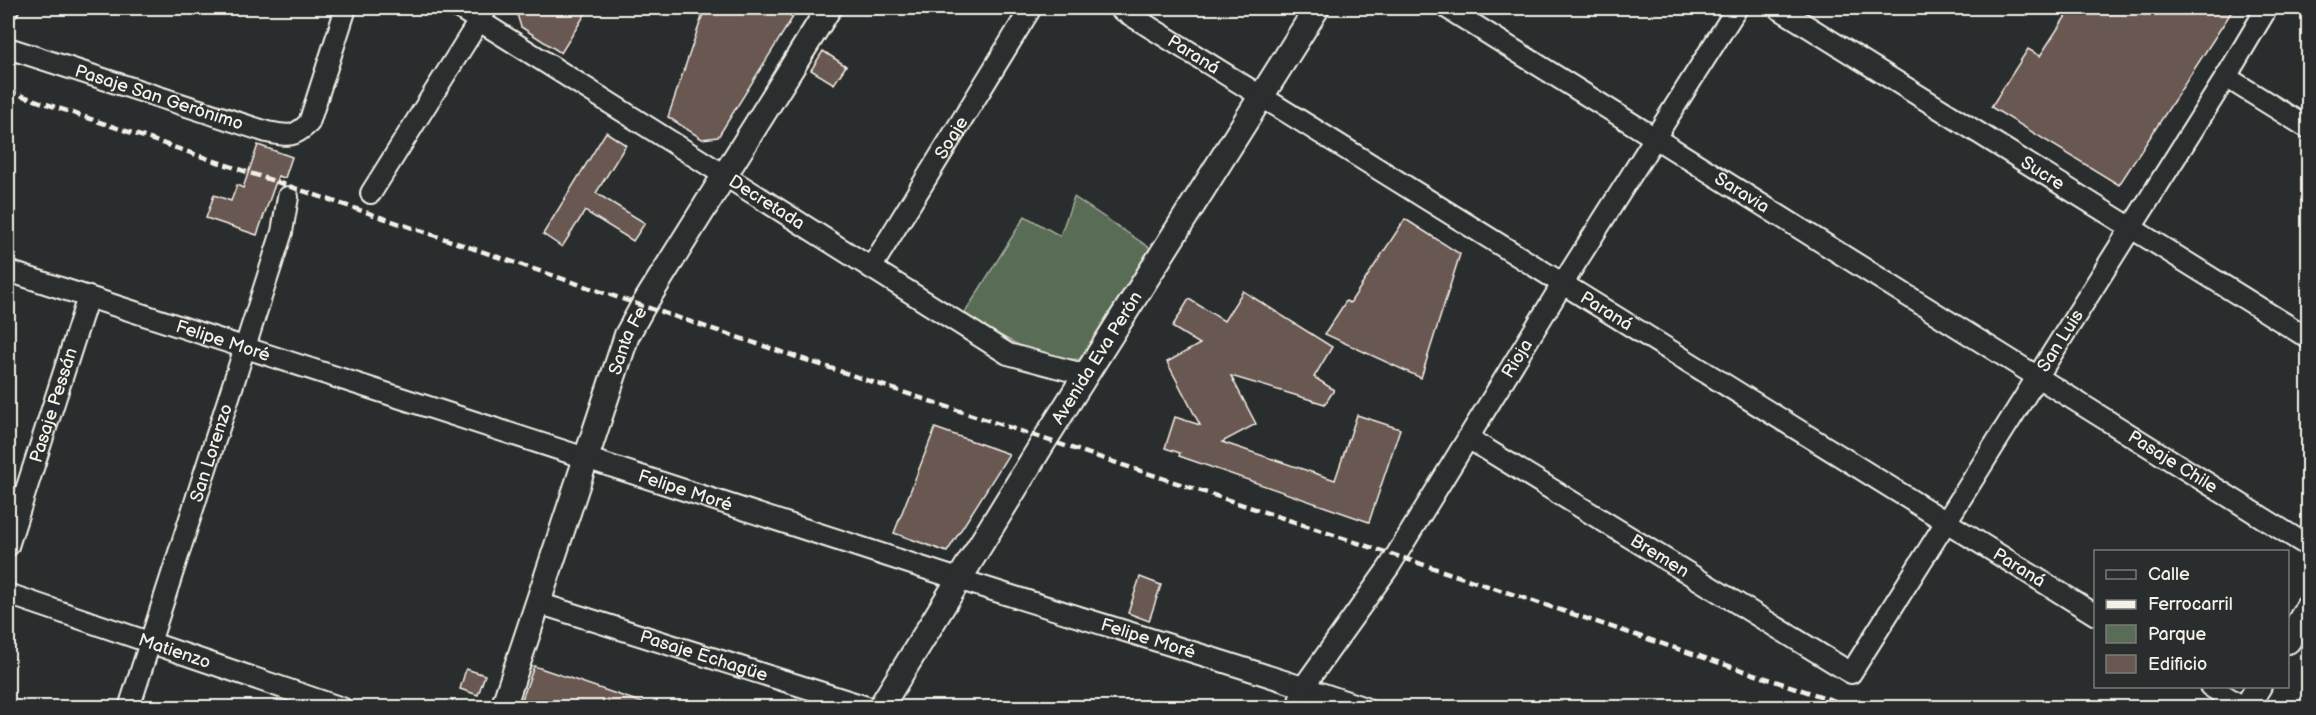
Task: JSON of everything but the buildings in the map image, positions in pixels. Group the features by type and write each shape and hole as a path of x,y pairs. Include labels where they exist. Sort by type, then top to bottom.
{"main road":[{"name":"Santa Fe","path":"503,708 627,334 829,8"},
{"name":"Avenida Eva Perón","path":"880,708 1317,8"},
{"path":"2289,638 2308,607"},
{"path":"2245,708 2258,688"}],"street":[{"name":"Pasaje San Gerónimo","path":"8,48 267,132 285,135 298,134 309,123 346,8"},
{"name":"Decretada","path":"459,8 483,14 724,175 1008,354 1086,375"},
{"name":"Soaje","path":"871,267 1031,8"},
{"name":"Paraná","path":"1119,8 2094,614"},
{"name":"Saravia","path":"1447,8 2037,376"},
{"name":"Rioja","path":"1297,708 1304,686 1389,567 1563,283 1737,8"},
{"name":"Sucre","path":"1778,8 2308,338"},
{"name":"San Luis","path":"1851,673 2226,77 2267,8"},
{"path":"371,193 483,14"},
{"path":"2226,77 2308,128"},
{"name":"San Lorenzo","path":"129,708 282,232 288,197"},
{"name":"Felipe Moré","path":"8,271 959,579 1304,686 1365,708"},
{"name":"Pasaje Pessán","path":"8,546 88,297"},
{"name":"Pasaje Chile","path":"2037,376 2308,546"},
{"name":"Bremen","path":"1468,438 1851,673"},
{"name":"Matienzo","path":"8,594 320,704 342,708"},
{"name":"Pasaje Echagüe","path":"538,603 870,708"},
{"path":"2212,688 2245,708"}],"green space":[{"path":"1074,197 1150,248 1080,359 1065,359 1020,346 964,314 1025,216 1060,236"}],"railway":[{"path":"8,91 643,306 1856,708"}]}
